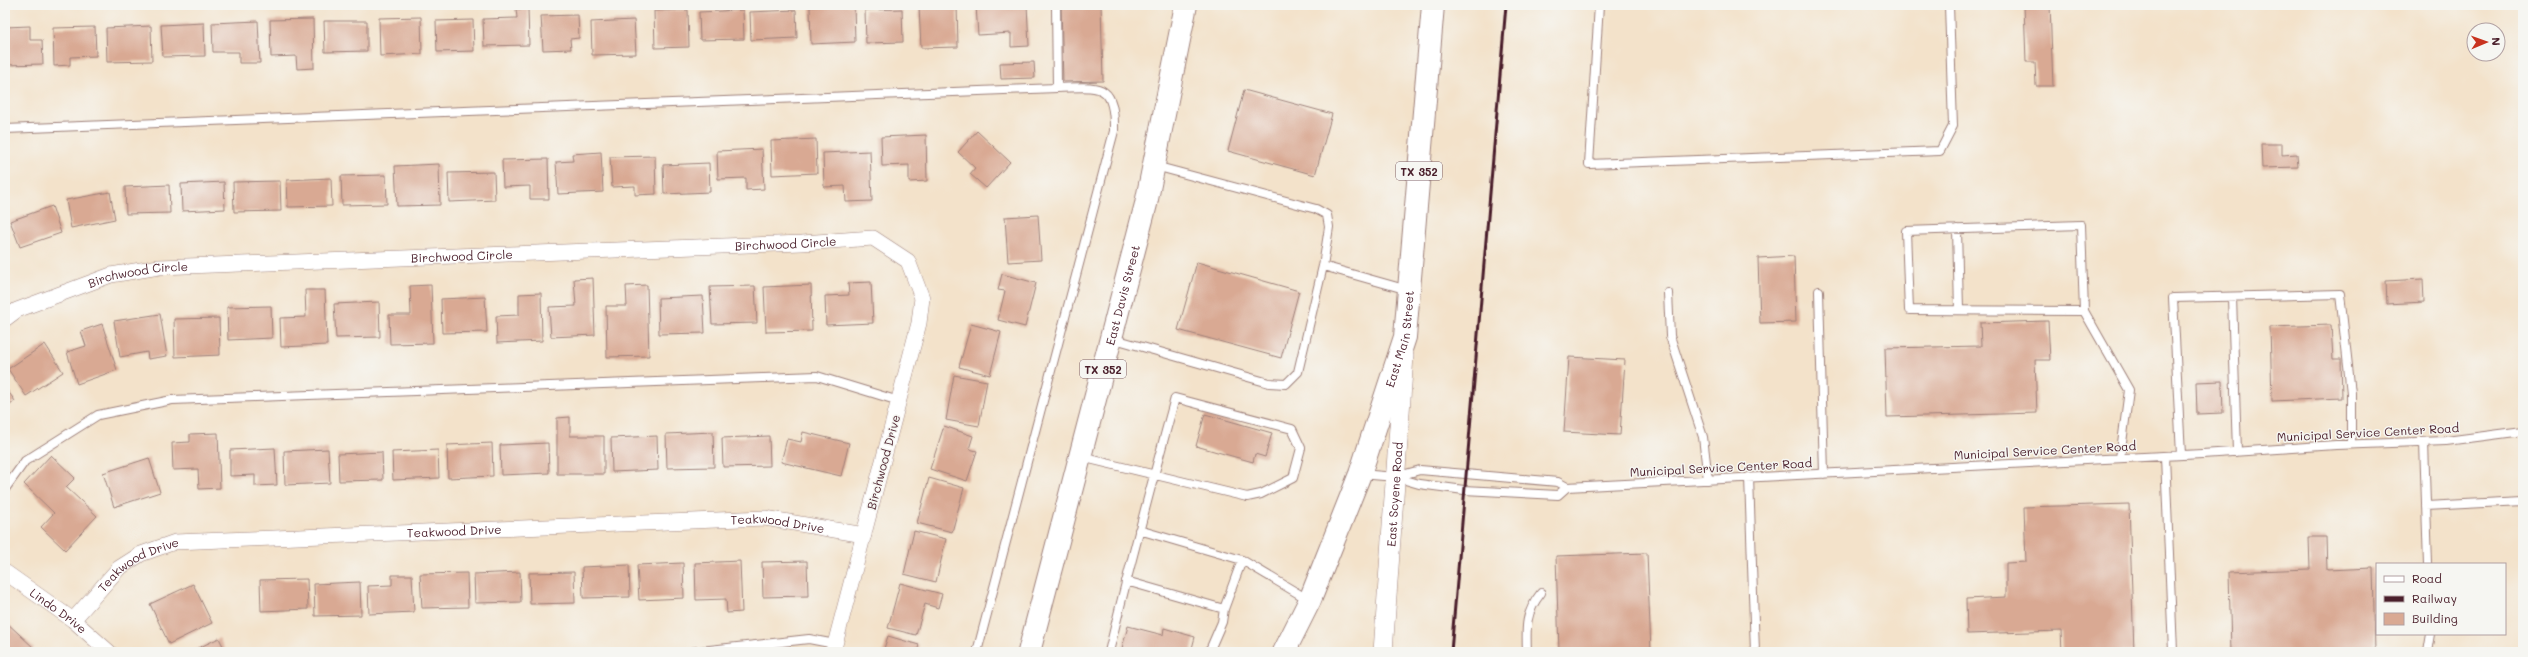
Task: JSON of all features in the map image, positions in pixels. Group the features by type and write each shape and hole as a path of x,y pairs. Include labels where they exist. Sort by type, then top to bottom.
{"main road":[{"name":"East Davis Street","path":"1029,652 1154,166 1186,5"},
{"name":"East Main Street","path":"1284,652 1310,600 1360,474 1405,337 1433,5"}],"street":[{"name":"Birchwood Circle","path":"5,319 17,310 111,275 159,267 802,243 873,238 908,261 912,272"},
{"name":"Birchwood Drive","path":"834,648 919,324 922,298 912,272"},
{"name":"East Scyene Road","path":"1382,652 1405,337"},
{"name":"Teakwood Drive","path":"74,620 119,568 141,554 174,542 765,518 864,535"},
{"name":"Lindo Drive","path":"5,572 74,620 109,652"}],"lane":[{"path":"1056,5 1057,88"},
{"path":"1599,5 1589,164 1940,151 1953,126 1949,5"},
{"path":"5,129 1057,88 1093,87 1108,94 1115,108 1114,130 978,652"},
{"path":"1111,338 1269,383 1286,384 1298,372 1323,266 1329,227 1327,216 1316,209 1154,166"},
{"path":"2084,311 1909,310 1906,231 2081,225 2084,311 2129,390 2120,458"},
{"path":"1957,229 1959,310"},
{"path":"1323,266 1408,290"},
{"path":"1819,291 1824,474"},
{"path":"1668,293 1670,336 1703,437 1708,480"},
{"path":"2181,455 2173,298 2340,294 2351,393 2351,444"},
{"path":"2232,297 2237,452"},
{"path":"5,489 25,461 98,415 172,400 817,376 899,401"},
{"path":"1080,457 1153,476 1247,497 1293,478 1301,448 1292,428 1175,398 1153,476 1109,652"},
{"name":"Municipal Service Center Road","path":"1395,477 1420,470 1558,482 1567,487 2165,456 2351,444 2424,442 2523,431"},
{"path":"2424,442 2428,563"},
{"path":"2165,456 2173,652"},
{"name":"Municipal Service Center Road","path":"1360,474 1395,477 1418,484 1464,490 1558,495 1567,487"},
{"path":"1749,477 1755,652"},
{"path":"2426,506 2523,501"},
{"path":"1139,530 1242,560 1310,600"},
{"path":"1209,652 1222,622 1224,609 1242,560"},
{"path":"1126,581 1224,609"},
{"path":"1527,652 1527,619 1531,605 1542,593"},
{"path":"2428,652 2431,635"},
{"path":"691,652 809,639 834,648"}],"building":[{"path":"854,5 855,42 811,44 810,7"},
{"path":"957,5 958,47 921,48 919,6"},
{"path":"1027,5 1029,46 1011,47 1011,33 978,35 976,6"},
{"path":"1061,5 1101,5 1103,81 1063,82"},
{"path":"2024,5 2050,5 2053,86 2036,86 2035,62 2026,62"},
{"path":"516,9 528,9 529,45 484,46 483,19 517,18"},
{"path":"902,9 903,42 866,43 865,10"},
{"path":"688,10 689,47 655,48 654,11"},
{"path":"743,10 744,39 700,40 699,12"},
{"path":"796,10 797,38 751,40 750,12"},
{"path":"578,15 579,38 570,39 571,49 543,50 541,16"},
{"path":"421,17 422,54 380,56 379,18"},
{"path":"313,19 314,68 297,69 296,56 271,57 270,20"},
{"path":"473,20 474,51 437,52 436,21"},
{"path":"634,20 636,54 592,55 591,22"},
{"path":"258,21 260,63 239,63 239,52 213,52 212,23"},
{"path":"324,21 367,21 367,51 325,52"},
{"path":"204,23 205,56 163,57 161,25"},
{"path":"30,26 30,40 42,40 43,64 5,65 5,27"},
{"path":"151,26 152,61 107,62 106,28"},
{"path":"95,27 96,56 70,57 70,65 54,66 53,28"},
{"path":"1034,62 1035,78 1001,79 1000,63"},
{"path":"1244,90 1332,114 1315,175 1228,151"},
{"path":"977,131 1010,162 986,188 970,174 975,168 958,152"},
{"path":"926,135 927,181 909,182 909,165 882,166 881,137"},
{"path":"816,139 817,173 772,175 771,141"},
{"path":"2261,144 2282,144 2282,155 2297,154 2298,167 2262,168"},
{"path":"762,149 764,189 746,190 746,178 718,179 717,151"},
{"path":"870,151 872,201 846,202 845,186 824,187 823,153"},
{"path":"601,152 603,192 558,194 556,162 573,161 572,154"},
{"path":"655,156 656,194 635,195 635,186 612,187 610,157"},
{"path":"548,159 549,199 530,199 530,186 503,187 502,160"},
{"path":"709,163 710,192 664,194 663,165"},
{"path":"439,164 440,205 397,206 395,166"},
{"path":"494,172 495,200 449,202 448,173"},
{"path":"386,175 387,204 342,205 341,176"},
{"path":"331,178 332,206 288,207 287,180"},
{"path":"280,181 281,211 234,212 233,182"},
{"path":"224,182 225,209 182,211 181,184"},
{"path":"169,185 170,213 126,214 125,187"},
{"path":"110,192 115,219 71,228 66,200"},
{"path":"52,206 61,233 20,247 10,221"},
{"path":"1038,215 1041,260 1008,262 1005,217"},
{"path":"1794,256 1796,322 1760,323 1758,258"},
{"path":"1197,262 1299,291 1281,358 1178,330"},
{"path":"1002,274 1036,283 1025,327 998,320 1005,291 998,290"},
{"path":"593,278 595,335 551,337 549,307 576,306 574,279"},
{"path":"2423,279 2424,302 2387,304 2386,281"},
{"path":"871,282 873,323 826,325 825,296 849,295 848,283"},
{"path":"431,285 433,343 390,344 389,315 411,315 410,286"},
{"path":"647,285 649,356 607,357 606,306 627,306 626,286"},
{"path":"811,285 812,331 766,332 764,287"},
{"path":"755,286 757,323 712,324 710,287"},
{"path":"305,290 325,290 327,345 281,347 280,318 306,317"},
{"path":"541,293 542,341 497,343 496,316 519,315 519,294"},
{"path":"703,296 705,333 659,334 658,298"},
{"path":"485,297 487,332 442,333 441,299"},
{"path":"379,302 380,337 336,338 334,304"},
{"path":"271,306 272,338 228,340 227,307"},
{"path":"160,314 167,356 148,359 147,352 120,357 114,321"},
{"path":"219,318 220,355 175,357 174,319"},
{"path":"2048,321 2050,360 2035,360 2037,413 1887,417 1885,348 1981,346 1980,323"},
{"path":"102,324 117,370 77,384 67,352 86,346 81,331"},
{"path":"971,324 1001,332 990,375 959,367"},
{"path":"2331,325 2333,359 2341,359 2342,398 2272,401 2270,327"},
{"path":"45,344 63,372 26,396 8,369"},
{"path":"1569,357 1625,360 1620,435 1564,432"},
{"path":"954,375 987,381 979,426 946,420"},
{"path":"2222,381 2223,413 2197,414 2196,382"},
{"path":"5,387 15,401 5,409"},
{"path":"1205,414 1272,433 1265,457 1255,454 1253,462 1196,446"},
{"path":"570,417 570,436 604,436 604,474 557,474 557,418"},
{"path":"944,426 973,436 969,449 977,451 967,481 930,469"},
{"path":"713,432 714,467 667,468 666,434"},
{"path":"803,432 849,443 841,476 781,462 787,439 801,442"},
{"path":"218,433 220,488 199,489 198,469 173,470 172,443 190,442 190,434"},
{"path":"657,436 658,470 612,472 611,438"},
{"path":"769,436 770,466 723,467 722,438"},
{"path":"492,443 493,476 448,478 447,445"},
{"path":"548,443 549,473 501,475 500,445"},
{"path":"275,448 277,485 255,486 255,475 230,476 230,450"},
{"path":"328,449 330,483 285,485 284,451"},
{"path":"438,450 439,478 393,480 392,452"},
{"path":"382,452 383,480 339,481 338,454"},
{"path":"51,455 75,478 66,487 97,516 65,550 41,527 54,513 24,484"},
{"path":"149,458 160,492 114,507 103,473"},
{"path":"929,478 964,488 952,532 917,523"},
{"path":"2129,504 2134,652 2062,652 2061,631 1967,634 1966,599 2006,597 2006,563 2026,562 2024,507"},
{"path":"914,531 946,539 936,582 904,574"},
{"path":"2309,537 2326,537 2327,570 2373,568 2375,652 2231,652 2229,572 2310,569"},
{"path":"1647,553 1651,652 1559,652 1556,556"},
{"path":"740,561 742,612 727,613 726,599 696,600 695,563"},
{"path":"807,561 808,596 763,597 762,562"},
{"path":"683,563 684,598 639,600 637,565"},
{"path":"629,565 630,597 583,598 582,567"},
{"path":"520,572 521,602 475,603 474,574"},
{"path":"574,572 575,603 530,604 529,573"},
{"path":"467,573 468,607 422,608 420,574"},
{"path":"392,575 412,575 414,612 369,614 368,586 392,585"},
{"path":"307,579 308,609 261,611 260,580"},
{"path":"360,582 361,615 315,616 314,584"},
{"path":"900,583 942,594 938,608 925,604 916,635 888,628"},
{"path":"193,584 212,623 169,644 150,604"},
{"path":"5,621 34,648 30,652 5,652"},
{"path":"1128,626 1163,635 1164,628 1195,637 1191,652 1121,652"},
{"path":"888,636 919,645 917,652 883,652"},
{"path":"219,638 226,652 190,652"}],"railway":[{"path":"1451,652 1506,5"}]}
